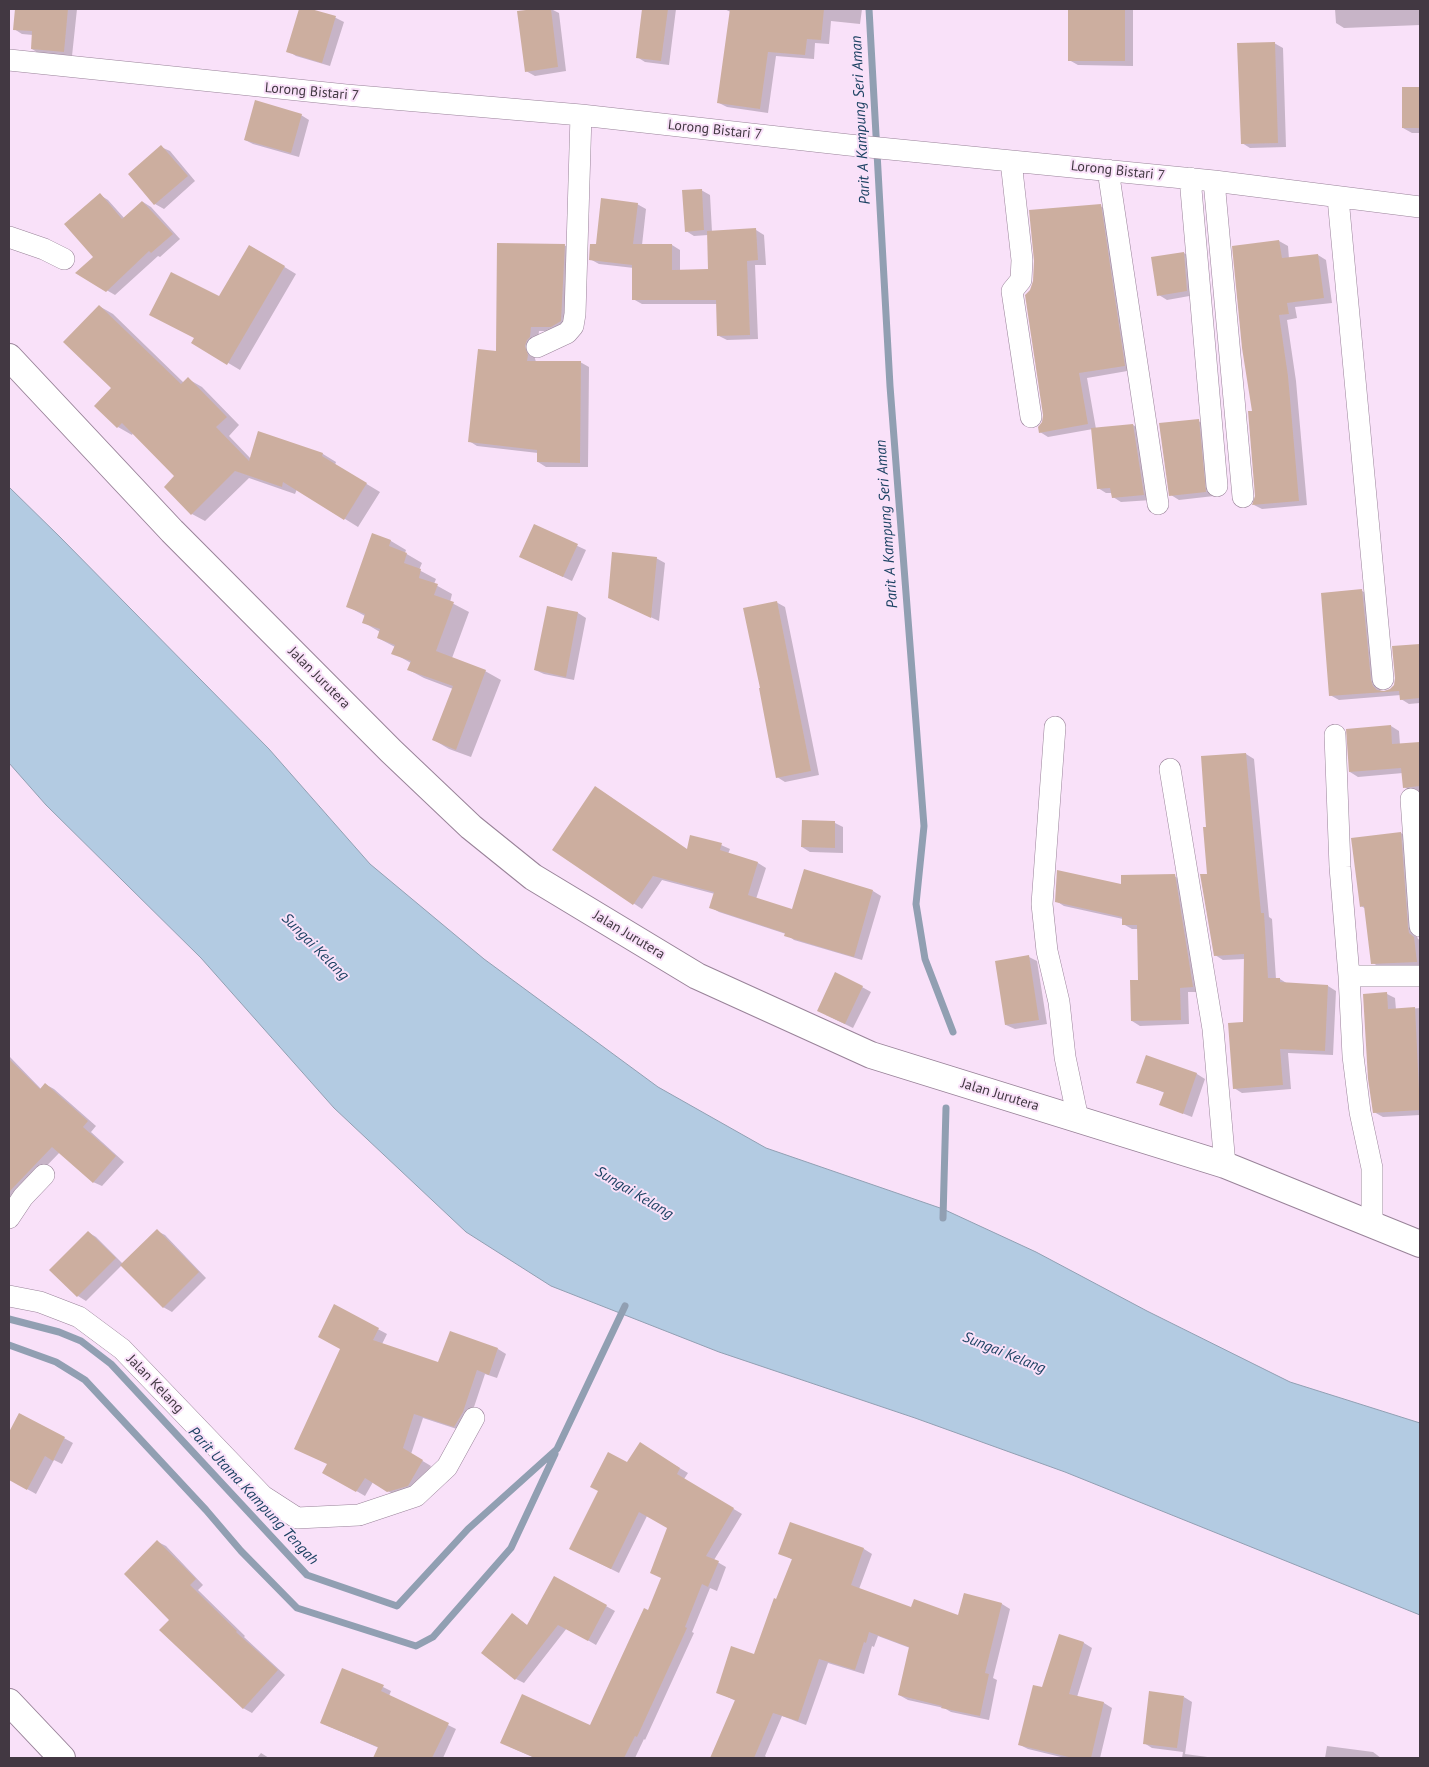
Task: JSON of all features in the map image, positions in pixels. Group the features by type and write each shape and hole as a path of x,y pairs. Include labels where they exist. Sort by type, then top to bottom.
{"street":[{"name":"Lorong Bistari 7","path":"9,60 326,93 581,115 849,145 1190,178 1420,207"},
{"path":"538,347 567,333 573,326 581,115"},
{"path":"1010,161 1022,260 1021,280 1012,291 1031,417"},
{"path":"1108,170 1158,504"},
{"path":"1190,178 1217,486"},
{"path":"1214,181 1243,497"},
{"path":"1338,198 1383,679"},
{"path":"9,237 44,249 64,259"},
{"name":"Jalan Jurutera","path":"9,357 172,531 391,751 471,826 533,877 697,976 871,1055 1225,1165 1420,1244"},
{"path":"1055,727 1042,904 1047,951 1059,1002 1065,1058 1078,1119"},
{"path":"1334,735 1340,867 1353,1056 1360,1112 1372,1168 1372,1225"},
{"path":"1170,769 1213,1029 1225,1165"},
{"path":"1411,799 1420,926"},
{"path":"1349,976 1420,976"},
{"path":"9,1218 22,1197 44,1175"},
{"name":"Jalan Kelang","path":"9,1296 40,1302 78,1317 122,1350 262,1496 297,1518 359,1515 416,1496 447,1467 474,1418"},
{"path":"9,1702 62,1758"}],"water":[{"name":"Sungai Kelang","path":"9,487 269,749 370,864 484,959 658,1087 766,1148 943,1209 1036,1252 1147,1311 1290,1382 1420,1423 1420,1615 1065,1472 915,1418 719,1352 551,1286 466,1232 334,1108 201,958 46,805 9,763"}],"building":[{"path":"15,9 68,9 64,52 31,49 32,31 13,30"},
{"path":"299,9 311,9 336,16 322,63 286,52"},
{"path":"551,9 558,67 525,72 517,11"},
{"path":"642,9 668,9 661,61 636,58"},
{"path":"730,9 824,9 821,40 807,39 805,55 768,52 760,109 717,103"},
{"path":"1068,9 1125,9 1125,61 1068,61"},
{"path":"1275,42 1278,143 1241,144 1237,43"},
{"path":"1402,87 1420,87 1420,128 1402,128"},
{"path":"255,100 302,114 291,153 244,140"},
{"path":"161,145 188,176 154,205 128,174"},
{"path":"702,189 704,230 685,232 682,190"},
{"path":"100,193 122,219 142,201 173,234 151,253 149,251 106,292 75,273 93,257 64,224"},
{"path":"601,198 638,203 633,244 672,244 672,270 708,269 707,231 756,228 758,260 747,261 750,335 717,336 716,300 632,300 632,265 589,260 590,244 596,244"},
{"path":"1101,204 1125,366 1079,373 1088,424 1039,433 1038,427 1042,422 1043,415 1025,295 1030,290 1033,281 1034,261 1029,210"},
{"path":"1279,240 1282,258 1318,254 1324,298 1287,303 1289,314 1279,315 1288,376 1299,501 1252,505 1255,496 1248,411 1252,411 1242,348 1232,246"},
{"path":"497,243 565,244 561,321 551,327 531,327 530,337 525,346 528,355 527,361 581,361 580,463 537,462 537,450 468,442 478,349 496,351"},
{"path":"249,245 285,266 227,365 191,343 194,338 149,315 171,272 219,296"},
{"path":"1184,252 1187,291 1157,296 1151,257"},
{"path":"99,305 181,384 188,377 227,417 216,427 249,461 258,431 323,453 322,456 367,483 344,520 283,482 282,487 235,471 191,515 164,487 174,476 122,423 117,428 94,406 111,388 63,342"},
{"path":"1199,419 1206,492 1169,496 1159,423"},
{"path":"1133,424 1144,495 1112,498 1110,488 1097,489 1091,428"},
{"path":"534,524 578,544 563,577 519,557"},
{"path":"372,533 391,540 389,546 407,553 404,563 421,569 419,578 438,584 434,595 454,602 436,651 486,670 456,750 432,740 453,686 407,670 411,661 391,654 395,645 377,638 380,629 362,623 365,614 346,607"},
{"path":"612,552 657,557 651,618 608,598"},
{"path":"1362,589 1373,686 1377,690 1384,691 1394,685 1392,646 1420,644 1420,698 1400,700 1399,691 1329,696 1321,593"},
{"path":"777,601 811,771 776,778 743,608"},
{"path":"547,606 578,612 566,677 534,670"},
{"path":"1391,725 1392,744 1420,742 1420,786 1403,788 1401,768 1349,772 1346,729"},
{"path":"1246,753 1261,913 1264,913 1268,978 1280,978 1280,982 1328,985 1325,1051 1280,1049 1283,1085 1233,1089 1228,1023 1243,1022 1244,954 1214,956 1200,874 1207,874 1203,827 1206,827 1201,756"},
{"path":"595,786 687,849 690,835 722,843 720,850 758,862 748,895 792,909 804,869 873,890 854,957 784,936 785,933 709,908 714,892 653,876 633,905 552,850"},
{"path":"802,820 835,821 835,848 801,847"},
{"path":"1401,832 1408,927 1409,933 1414,937 1417,962 1371,964 1364,906 1360,907 1351,838"},
{"path":"1057,870 1121,884 1121,875 1175,874 1193,987 1180,988 1181,1020 1131,1021 1130,980 1138,980 1137,925 1122,925 1122,917 1055,902"},
{"path":"1029,955 1039,1020 1005,1025 995,961"},
{"path":"835,972 863,986 845,1024 817,1011"},
{"path":"1387,992 1388,1009 1415,1007 1420,1110 1373,1113 1368,1079 1363,994"},
{"path":"1146,1055 1197,1073 1183,1114 1159,1105 1164,1092 1136,1083"},
{"path":"9,1059 40,1089 45,1083 88,1121 83,1127 116,1156 93,1183 52,1147 9,1192"},
{"path":"157,1229 199,1272 163,1308 120,1265"},
{"path":"88,1231 116,1258 77,1297 49,1270"},
{"path":"334,1304 379,1328 373,1340 438,1362 450,1331 498,1348 489,1375 477,1370 463,1412 454,1427 414,1414 403,1448 423,1460 408,1486 387,1492 365,1478 356,1492 322,1473 327,1464 294,1449 340,1349 318,1337"},
{"path":"19,1413 65,1437 53,1461 45,1456 27,1490 9,1480 9,1432"},
{"path":"640,1442 680,1468 677,1474 734,1508 706,1556 719,1561 708,1587 702,1584 685,1627 687,1628 637,1737 635,1736 624,1758 535,1758 500,1743 522,1694 590,1725 644,1608 648,1610 661,1578 650,1573 667,1528 639,1512 611,1569 569,1549 598,1491 590,1487 608,1452 627,1462"},
{"path":"790,1522 864,1548 851,1585 911,1607 914,1599 958,1615 964,1593 1002,1603 985,1673 989,1674 980,1716 941,1708 942,1706 898,1695 909,1647 869,1632 855,1670 819,1659 798,1721 773,1713 754,1758 710,1758 735,1700 716,1693 731,1646 754,1654 774,1598 776,1599 792,1559 778,1554"},
{"path":"157,1540 196,1579 190,1585 236,1632 278,1670 243,1709 159,1630 169,1620 124,1574"},
{"path":"554,1576 607,1605 588,1641 558,1625 515,1680 481,1653 512,1613 527,1625"},
{"path":"1059,1634 1084,1642 1069,1694 1104,1702 1091,1758 1073,1758 1018,1745 1033,1685 1042,1687"},
{"path":"342,1668 384,1685 381,1691 449,1723 432,1758 373,1758 378,1747 320,1723"},
{"path":"1149,1691 1184,1696 1177,1748 1143,1744"}],"waterway":[{"name":"Parit A Kampung Seri Aman","path":"869,9 890,386 924,826 916,904 925,959 953,1032"},
{"name":"Parit A Kampung Seri Aman","path":"943,1218 946,1108"},
{"name":"Parit Utama Kampung Tengah","path":"9,1319 59,1332 81,1341 111,1364 307,1575 397,1606 468,1529 557,1449 625,1306"},
{"path":"9,1345 56,1362 85,1380 206,1510 241,1551 297,1608 416,1646 433,1637 511,1548 555,1454"}]}
